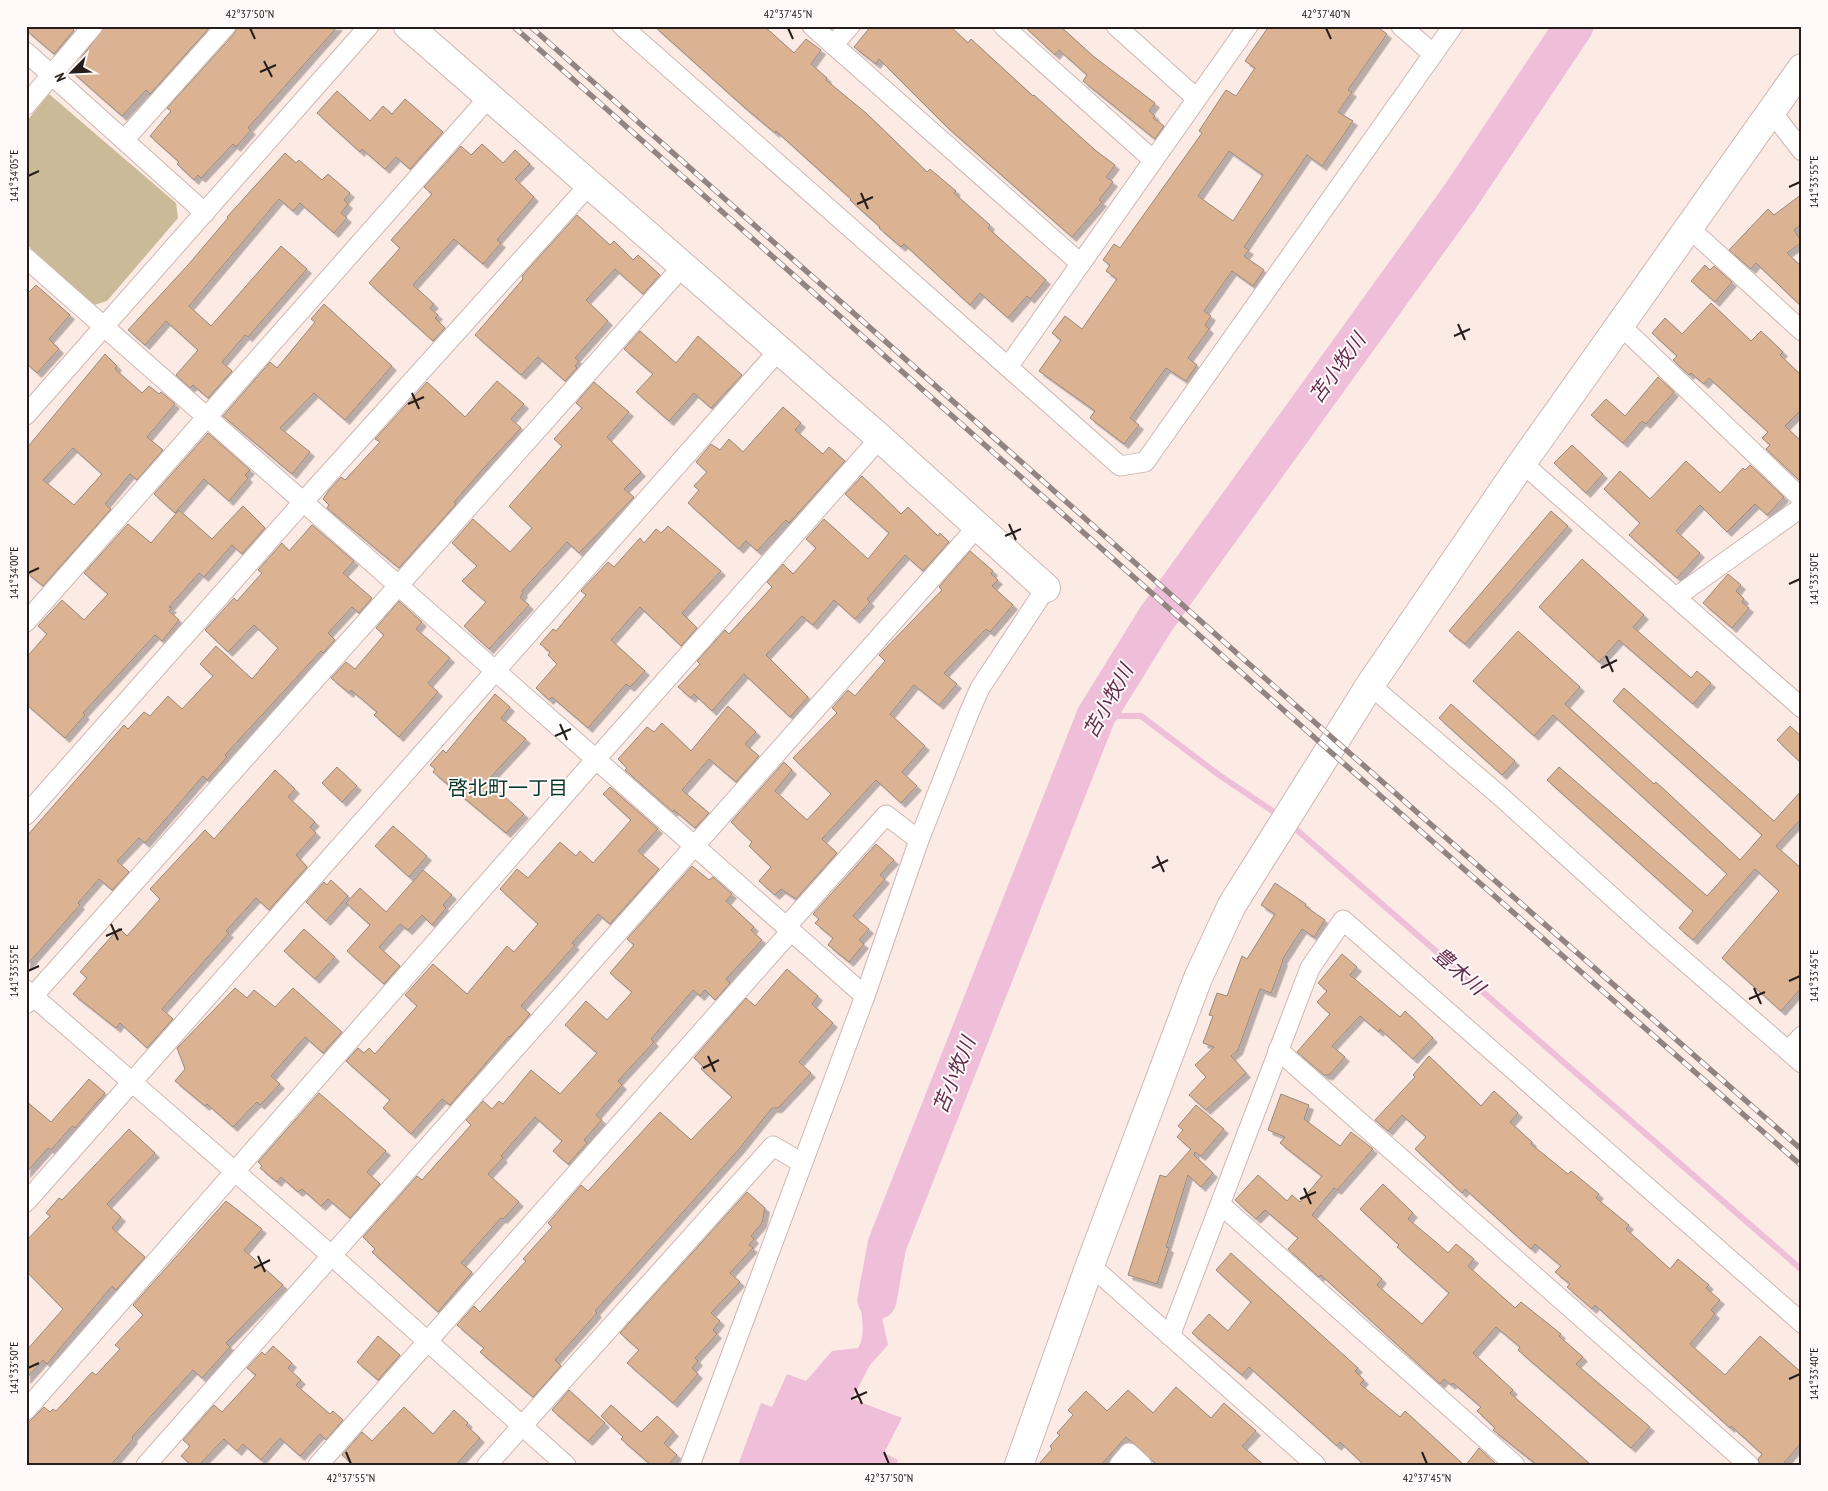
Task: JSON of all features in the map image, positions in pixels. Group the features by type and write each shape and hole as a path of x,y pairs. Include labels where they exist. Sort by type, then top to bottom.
{"street":[{"path":"26,105 93,26"},
{"path":"125,139 226,26"},
{"path":"29,406 205,213 369,26"},
{"path":"408,26 880,438 1046,588 980,688 919,840 865,996 690,1465"},
{"path":"812,26 1080,263"},
{"path":"834,45 850,26"},
{"path":"1003,26 1152,159"},
{"path":"1116,26 1196,98"},
{"path":"1008,367 1152,159 1248,26"},
{"path":"1401,26 1433,54"},
{"path":"633,30 1120,466 1145,462 1453,26"},
{"path":"26,52 125,139 205,213"},
{"path":"1025,1461 1090,1264 1198,978 1232,906 1370,685 1522,463 1802,68"},
{"path":"26,622 489,97"},
{"path":"1771,111 1802,151"},
{"path":"26,815 304,501 589,184"},
{"path":"1688,227 1802,331"},
{"path":"26,258 865,996"},
{"path":"566,1465 426,1342 332,1256 132,1082 29,997 682,267"},
{"path":"1620,324 1802,499"},
{"path":"26,1202 779,350"},
{"path":"26,1410 880,438"},
{"path":"1522,463 1802,708"},
{"path":"1676,596 1802,507"},
{"path":"146,1465 693,845 977,527"},
{"path":"1370,685 1499,795 1652,933 1795,1057 1802,1036"},
{"path":"318,1465 886,815 919,840"},
{"path":"1170,1336 1310,968 1343,920 1802,1323"},
{"path":"1278,1050 1749,1465"},
{"path":"487,1465 773,1146 802,1163"},
{"path":"1221,1205 1515,1465"},
{"path":"1090,1264 1316,1465"},
{"path":"1119,1465 1129,1454 1142,1465"}],"shaded area":[{"path":"49,94 176,203 178,218 107,301 94,305 26,244 26,122"},
{"path":"878,1238 889,1251 881,1313 888,1345 870,1365 852,1399 902,1418 884,1453 898,1460 896,1465 738,1465 761,1403 772,1407 787,1374 806,1381 832,1351 858,1348 863,1332 860,1296 861,1278"}],"building":[{"path":"26,26 70,26 74,30 54,54 26,30"},
{"path":"105,26 211,26 150,94 146,90 122,116 71,71"},
{"path":"237,26 338,26 248,128 251,130 236,147 233,144 201,178 198,175 194,180 177,164 179,162 150,136 171,111 167,108 234,34"},
{"path":"654,26 764,26 794,53 806,39 821,50 811,64 827,78 826,80 866,113 927,172 930,169 956,191 954,193 990,225 988,228 1046,280 1030,299 1027,296 1008,318 980,293 970,305 904,244 901,247 879,228 851,199 776,131 775,133 744,107"},
{"path":"871,26 950,26 968,43 971,39 1033,96 1115,165 1106,177 1113,182 1099,200 1102,202 1072,237 948,128 879,59 876,64 854,47"},
{"path":"1024,26 1060,26 1093,56 1155,103 1149,111 1155,116 1153,118 1164,126 1155,139 1083,81 1087,75 1059,50 1055,55"},
{"path":"1269,26 1376,26 1387,34 1348,90 1352,92 1338,112 1353,121 1322,166 1307,155 1244,247 1249,250 1244,256 1264,270 1253,286 1232,271 1204,311 1211,316 1205,325 1209,329 1188,358 1197,365 1186,381 1166,368 1130,418 1139,425 1124,444 1090,418 1095,411 1039,371 1061,340 1052,333 1065,316 1082,329 1117,279 1106,271 1110,265 1103,260 1114,244 1120,248 1202,133 1199,131 1226,90 1236,96 1255,68 1245,61","holes":["1229,151 1263,175 1233,221 1198,196"]},
{"path":"337,91 370,121 383,106 392,114 405,99 443,132 410,169 396,157 385,169 362,149 360,152 317,113"},
{"path":"482,144 503,163 515,150 530,164 515,179 534,197 497,240 501,243 483,264 454,239 413,285 434,304 430,308 438,315 435,318 445,328 433,341 369,283 400,248 391,240 432,194 424,187 461,146 471,155"},
{"path":"285,153 296,163 299,160 322,180 328,174 350,193 344,200 348,204 341,213 347,218 334,233 300,203 293,211 279,199 189,306 211,326 281,246 307,269 248,337 245,335 222,362 232,371 208,398 193,385 190,388 176,375 198,350 166,321 145,345 128,330 188,265 227,217"},
{"path":"1802,194 1802,224 1794,230 1802,242 1787,253 1802,267 1802,307 1756,263 1751,269 1729,250 1768,209 1774,215"},
{"path":"577,215 610,245 614,241 633,260 638,255 660,275 643,294 615,269 586,300 608,321 575,358 579,361 575,366 577,368 565,381 538,357 521,375 475,335 523,279 522,276"},
{"path":"1705,265 1710,270 1714,266 1732,282 1715,302 1691,281"},
{"path":"36,285 70,315 49,339 59,349 37,373 26,363 26,295"},
{"path":"1711,303 1751,341 1761,331 1783,352 1780,355 1802,376 1802,409 1785,426 1802,442 1802,477 1799,480 1766,449 1770,445 1762,438 1768,432 1709,378 1704,384 1691,373 1689,375 1673,360 1677,356 1652,333 1665,318 1682,334"},
{"path":"324,304 392,366 345,420 314,393 280,428 310,452 292,474 223,416 270,362 277,368 315,322 311,319"},
{"path":"640,331 676,363 698,336 742,375 711,408 694,393 669,421 636,392 653,374 624,349"},
{"path":"105,354 117,366 115,369 142,393 149,386 159,394 161,392 175,404 147,437 163,450 137,480 130,474 105,504 111,509 43,586 26,572 26,449","holes":["73,448 102,474 74,505 43,480"]},
{"path":"1658,377 1674,392 1646,424 1642,421 1623,443 1591,415 1606,399 1625,416"},
{"path":"497,381 524,404 511,419 521,428 454,502 456,504 399,568 327,508 329,505 323,499 329,490 341,477 345,480 380,442 375,439 427,382 465,417"},
{"path":"594,382 629,412 607,437 641,472 624,489 634,497 579,553 567,542 522,591 523,593 520,597 529,605 489,649 464,626 486,602 462,581 477,566 452,543 473,519 510,552 532,528 509,506 562,446 554,439 582,408 576,403"},
{"path":"783,407 801,423 795,430 823,454 829,447 845,461 789,523 786,520 757,551 746,541 739,549 688,503 699,490 694,486 707,472 696,462 711,444 720,450 729,439 743,452"},
{"path":"208,433 250,470 245,475 248,478 229,501 204,479 175,513 154,494"},
{"path":"1572,445 1603,474 1586,493 1554,463"},
{"path":"1686,461 1720,493 1743,468 1745,470 1750,465 1784,497 1767,515 1755,504 1727,532 1700,505 1676,531 1700,553 1677,578 1629,535 1640,523 1604,489 1620,471 1650,499"},
{"path":"862,476 901,514 908,507 938,536 940,533 949,542 923,571 905,555 867,599 870,602 855,619 834,600 813,625 802,616 766,655 808,697 790,717 744,674 712,711 694,694 691,698 678,687 700,664 697,661 725,630 729,634 772,587 767,582 783,564 793,574 816,548 806,539 824,519 868,559 889,533 845,494"},
{"path":"243,506 265,528 242,554 232,545 204,577 199,573 169,607 172,608 169,611 179,620 162,641 155,635 83,713 85,715 65,738 26,704 26,658 47,634 38,626 62,600 84,620 108,594 84,573 128,524 151,543 179,510 212,539"},
{"path":"1551,511 1568,526 1465,644 1449,631"},
{"path":"312,525 354,561 343,573 372,598 359,613 352,607 328,633 335,640 323,653 321,651 225,755 227,757 207,780 203,776 145,843 139,838 117,861 129,872 112,890 99,879 78,903 80,905 26,966 26,837 124,725 128,729 144,712 150,716 168,696 182,709 213,676 200,664 216,646 252,679 278,648 254,625 228,652 205,630 234,598 237,601 262,573 258,570 282,543 289,551"},
{"path":"668,526 721,571 682,613 697,628 681,646 640,607 611,640 645,671 630,687 626,684 588,728 552,697 549,700 536,688 557,664 548,655 550,652 540,644 553,629 556,631 586,595 581,591 608,562 614,567 640,538 644,543 656,529 661,533"},
{"path":"970,551 993,571 991,574 998,580 992,586 1013,605 990,632 986,629 944,673 957,684 939,705 914,685 890,714 925,746 902,772 917,786 901,803 876,780 822,839 837,853 796,899 781,889 775,895 759,881 771,867 749,846 752,842 731,822 784,762 792,770 775,791 807,820 831,794 793,758 837,713 832,708 848,690 855,696 885,661 879,655 942,590 939,587"},
{"path":"1582,559 1644,615 1633,627 1691,678 1697,671 1711,683 1693,704 1619,640 1599,662 1539,607"},
{"path":"1728,574 1741,585 1736,591 1744,599 1742,602 1749,608 1732,628 1703,603"},
{"path":"399,601 422,622 416,629 450,658 428,683 438,692 399,737 374,715 377,712 351,690 349,693 331,678 346,662 355,669 384,635 376,628"},
{"path":"1518,631 1580,687 1565,704 1654,784 1656,782 1740,860 1762,835 1613,701 1624,688 1774,821 1802,790 1802,818 1776,846 1802,869 1802,987 1781,1011 1722,958 1779,891 1755,869 1693,940 1679,928 1693,911 1547,780 1559,767 1707,896 1727,874 1553,715 1534,736 1473,681"},
{"path":"495,694 510,707 501,718 526,739 487,781 524,814 506,833 433,772 435,769 430,765 443,750 446,753"},
{"path":"1451,704 1515,761 1502,775 1439,718"},
{"path":"728,706 756,732 745,744 759,756 736,782 709,759 682,790 709,813 695,828 674,810 673,812 625,770 627,768 618,759 647,727 654,732 662,723 691,751"},
{"path":"1790,726 1802,737 1802,764 1777,740"},
{"path":"337,767 357,786 342,802 322,783"},
{"path":"275,770 295,789 288,797 315,822 310,827 316,833 296,855 307,867 269,910 256,898 226,931 229,933 162,1009 173,1019 147,1048 120,1023 116,1028 73,994 87,978 80,972 119,928 127,936 160,899 150,889 205,830 214,839"},
{"path":"610,787 658,829 638,851 659,869 610,924 598,914 572,943 575,945 521,1006 530,1014 521,1025 509,1036 450,1105 442,1099 411,1134 383,1108 390,1100 346,1061 358,1048 364,1053 369,1048 375,1054 417,1006 405,995 433,964 467,994 507,946 514,952 538,924 500,889 517,869 528,878 560,842 576,856 580,851 593,863 631,820 603,794"},
{"path":"393,826 427,856 409,877 375,846"},
{"path":"876,844 894,860 880,875 885,879 853,916 869,929 859,940 864,944 849,962 828,945 833,938 815,923 819,919 813,914"},
{"path":"692,866 709,880 713,877 732,894 726,901 754,927 751,930 762,940 726,979 730,983 715,1000 705,990 700,996 693,990 651,1039 654,1042 618,1081 622,1085 596,1115 602,1120 584,1140 587,1143 568,1164 553,1151 562,1141 535,1117 501,1156 503,1158 488,1174 519,1202 503,1219 501,1218 461,1263 472,1272 438,1312 372,1252 375,1249 363,1237 417,1176 422,1180 471,1125 466,1120 483,1101 492,1109 499,1101 503,1104 531,1070 560,1094 597,1053 565,1025 586,1001 607,1020 632,992 610,973 634,945 627,939"},
{"path":"423,870 452,895 443,905 446,908 432,925 422,915 408,930 400,924 379,947 400,966 384,984 347,951 370,925 346,903 360,888 386,912"},
{"path":"331,880 348,896 326,921 306,902 324,882 327,885"},
{"path":"1275,883 1306,904 1305,906 1325,920 1314,937 1302,929 1282,960 1271,993 1260,989 1238,1050 1231,1056 1246,1073 1206,1110 1189,1095 1206,1077 1195,1065 1214,1047 1203,1043 1213,1016 1209,1015 1217,993 1227,996 1242,956 1247,959 1275,914 1261,905"},
{"path":"304,929 335,957 315,979 284,951"},
{"path":"1342,954 1357,967 1350,975 1400,1017 1405,1011 1433,1038 1413,1059 1380,1029 1379,1032 1360,1016 1332,1046 1345,1057 1329,1075 1324,1075 1297,1052 1330,1014 1317,1002 1327,991 1318,983"},
{"path":"787,969 818,996 812,1004 833,1023 799,1062 811,1073 778,1108 772,1108 740,1148 595,1311 597,1313 555,1360 561,1366 533,1397 480,1352 484,1348 457,1325 474,1306 480,1312 526,1261 523,1259 552,1227 548,1223 581,1185 588,1191 660,1112 691,1140 732,1097 701,1069 703,1066 694,1058 746,998 755,1006"},
{"path":"235,988 247,998 254,990 275,1007 293,988 342,1032 323,1053 305,1037 271,1076 280,1084 260,1105 257,1102 233,1127 207,1104 205,1106 175,1081 185,1069 177,1048"},
{"path":"1429,1056 1481,1106 1494,1091 1518,1113 1510,1122 1532,1142 1531,1144 1568,1174 1571,1171 1599,1194 1596,1198 1629,1225 1626,1229 1670,1269 1678,1259 1709,1285 1706,1288 1720,1300 1711,1310 1715,1314 1690,1344 1725,1375 1760,1336 1802,1373 1802,1442 1782,1465 1760,1465 1758,1459 1762,1454 1731,1426 1730,1428 1595,1305 1592,1309 1567,1287 1570,1284 1555,1272 1561,1266 1535,1244 1531,1249 1465,1189 1462,1193 1415,1149 1426,1137 1402,1115 1388,1131 1375,1120 1415,1077 1413,1075"},
{"path":"89,1079 105,1093 75,1128 72,1126 51,1150 48,1148 26,1173 26,1101 51,1122"},
{"path":"319,1093 386,1151 367,1172 380,1184 350,1218 328,1199 321,1206 302,1189 298,1192 281,1177 277,1182 260,1168 262,1166 258,1162"},
{"path":"1281,1094 1309,1105 1304,1119 1340,1146 1351,1132 1373,1149 1337,1190 1334,1188 1312,1215 1382,1279 1377,1285 1422,1324 1449,1293 1397,1247 1399,1245 1360,1209 1383,1184 1413,1213 1408,1219 1448,1253 1456,1244 1474,1259 1468,1266 1515,1308 1521,1302 1561,1334 1559,1336 1583,1357 1576,1364 1650,1427 1631,1448 1518,1350 1520,1347 1496,1327 1473,1353 1513,1390 1510,1393 1591,1465 1537,1465 1493,1430 1495,1428 1477,1411 1481,1407 1453,1383 1451,1385 1444,1379 1440,1384 1321,1275 1319,1277 1288,1249 1298,1238 1265,1210 1256,1219 1235,1200 1258,1175 1287,1201 1292,1195 1300,1202 1322,1176 1280,1143 1285,1137 1268,1130"},
{"path":"1196,1105 1224,1129 1201,1156 1195,1152 1194,1155 1213,1173 1201,1187 1188,1175 1166,1247 1169,1248 1157,1284 1128,1275 1160,1175 1166,1177 1191,1149 1177,1137 1183,1130 1178,1126"},
{"path":"129,1129 155,1153 107,1204 121,1217 112,1228 145,1257 116,1290 112,1286 47,1364 43,1360 26,1379 26,1351 63,1309 26,1271 26,1241 50,1216 46,1213 59,1198 62,1200"},
{"path":"747,1192 765,1208 762,1223 751,1236 754,1239 749,1245 753,1248 730,1273 740,1282 711,1313 720,1321 713,1330 717,1334 695,1358 698,1361 692,1368 698,1374 673,1403 627,1363 639,1350 620,1333"},
{"path":"226,1201 262,1229 244,1250 283,1285 226,1343 230,1347 202,1378 193,1370 132,1437 133,1439 111,1465 26,1465 26,1425 44,1407 50,1412 53,1409 56,1411 92,1372 96,1375 120,1349 115,1345 143,1315 133,1305"},
{"path":"1231,1253 1358,1368 1355,1371 1364,1380 1360,1384 1400,1417 1405,1411 1464,1465 1364,1465 1340,1442 1337,1446 1249,1367 1242,1375 1192,1333 1209,1314 1228,1331 1251,1302 1216,1270"},
{"path":"378,1336 400,1355 378,1380 357,1362"},
{"path":"273,1346 292,1363 288,1368 301,1380 296,1385 330,1414 333,1411 343,1420 326,1440 320,1434 300,1456 280,1438 261,1460 243,1444 237,1451 224,1439 199,1465 191,1465 181,1456 190,1446 183,1440 214,1405 222,1412 256,1375 247,1368 262,1352 265,1355"},
{"path":"1176,1387 1211,1418 1224,1403 1256,1431 1242,1446 1264,1465 1157,1465 1126,1437 1101,1465 1038,1465 1052,1449 1050,1446 1060,1435 1057,1433 1073,1415 1068,1410 1086,1391 1107,1411 1128,1390 1153,1413"},
{"path":"569,1390 605,1423 588,1441 552,1410"},
{"path":"611,1405 641,1432 657,1416 674,1432 664,1443 677,1455 668,1465 651,1465 621,1439 623,1437 601,1416"},
{"path":"404,1407 433,1434 454,1410 480,1438 456,1465 353,1465 342,1455 362,1432 372,1441"},
{"path":"1479,1448 1496,1464 1495,1465 1466,1465"}],"waterway":[{"name":"苫小牧川","path":"877,1300 887,1245 1096,716 1156,619 1460,197 1574,26"},
{"name":"豊木川","path":"1096,716 1141,716 1219,775 1280,816"},
{"name":"豊木川","path":"1290,824 1802,1270"}],"railway":[{"path":"513,26 1342,762 1802,1166"},
{"path":"530,26 1337,742 1802,1150"}],"district":[{"name":"啓北町一丁目","path":"508,788"}]}
